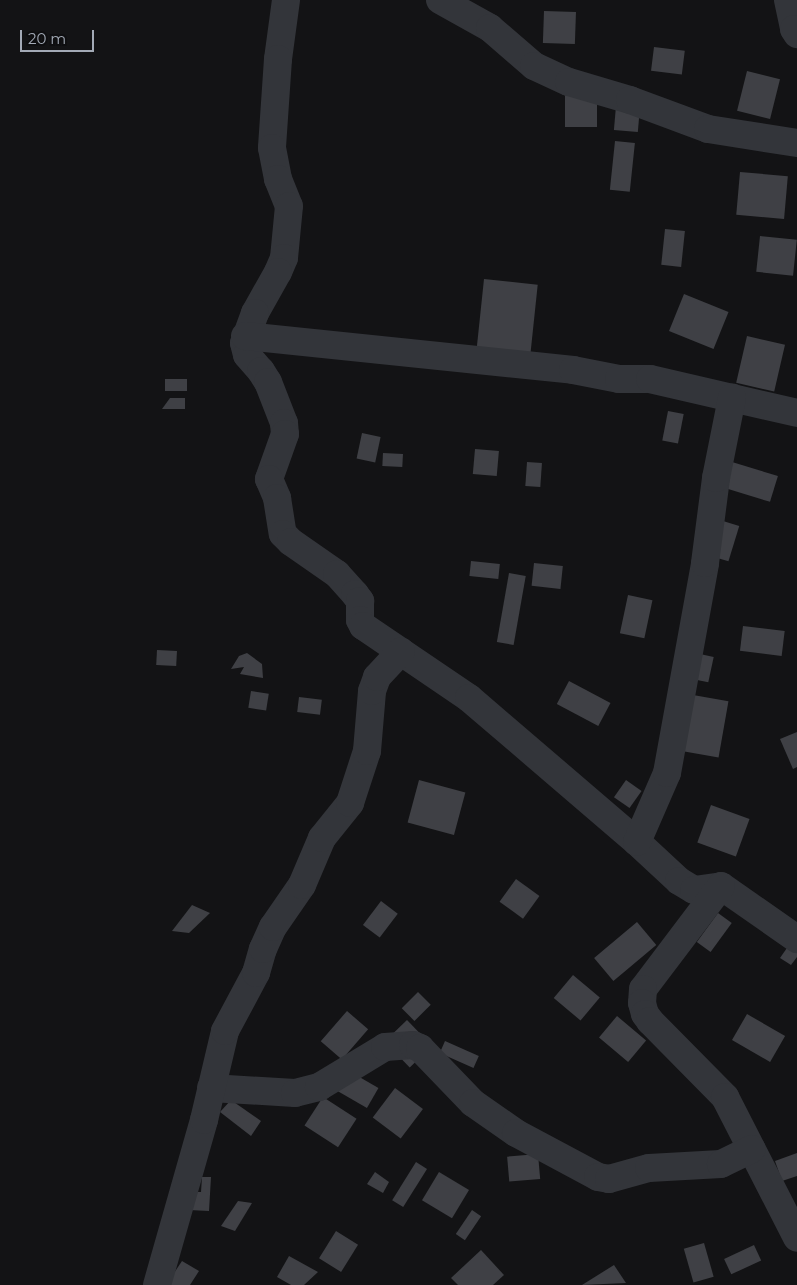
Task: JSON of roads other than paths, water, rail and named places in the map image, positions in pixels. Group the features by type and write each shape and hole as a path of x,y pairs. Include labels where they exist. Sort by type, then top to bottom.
{"street":[{"path":"286,0 278,59 272,148 278,179 289,206 286,244 284,258 278,272 254,313 245,336 244,350 268,382 284,423 284,434 269,479 276,498 284,534 290,542 337,574 360,601 360,620 363,626 470,698 686,886 694,890 721,886 797,939"},
{"path":"440,0 490,28 534,66 569,82 630,100 708,129 797,143"},
{"path":"788,0 794,29 797,34"},
{"path":"245,336 573,370 619,379 650,379 797,413"},
{"path":"637,842 667,773 705,563 716,478 732,398"},
{"path":"157,1285 225,1031 256,973 267,938 280,914 302,885 322,838 350,803 367,751 372,691 377,677 401,651"},
{"path":"721,886 643,989 642,1003 645,1014 650,1021 724,1097 797,1238"},
{"path":"211,1088 295,1093 319,1087 385,1047 413,1045 420,1048 473,1103 516,1133 598,1177 609,1179 649,1168 720,1164 752,1149"}]}
